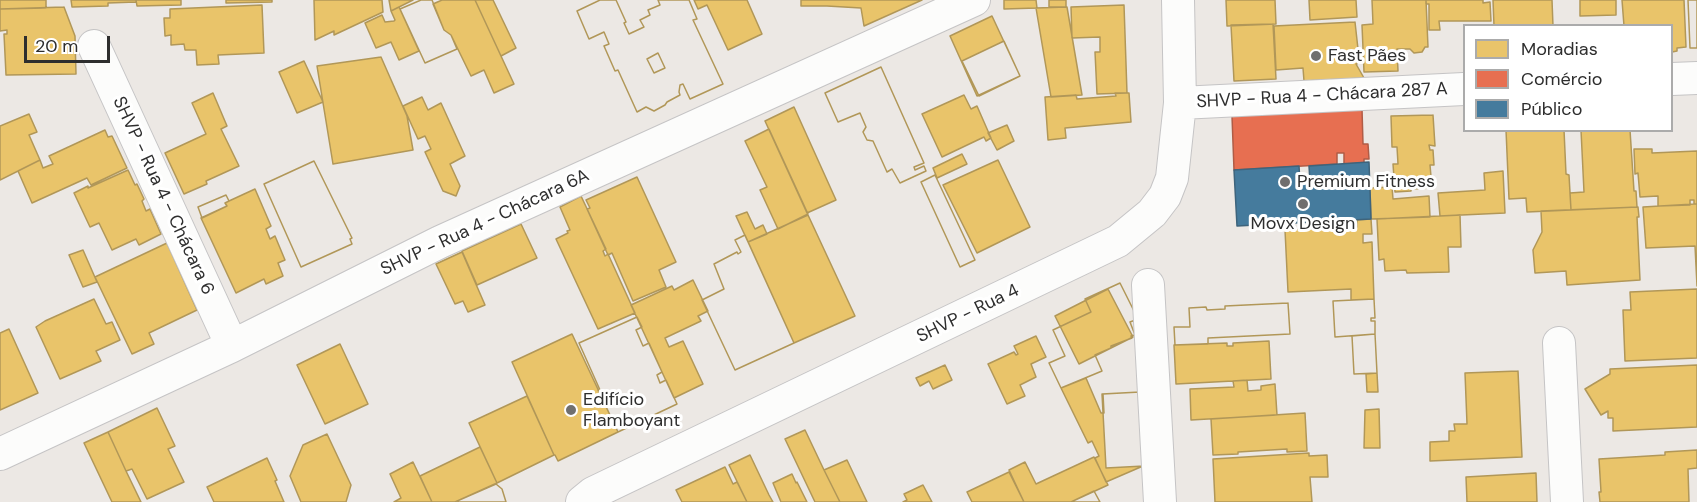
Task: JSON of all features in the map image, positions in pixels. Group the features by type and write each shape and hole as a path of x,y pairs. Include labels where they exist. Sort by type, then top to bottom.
{"street":[{"name":"SHVP - Rua 4 - Chácara 6A","path":"0,453 232,346 440,242 974,0"},
{"name":"SHVP - Rua 4","path":"582,502 593,493 1118,242 1152,213 1166,196 1172,178 1180,103 1178,0"},
{"name":"SHVP - Rua 4 - Chácara 6","path":"94,46 232,346"},
{"path":"1673,79 1697,78"},
{"name":"SHVP - Rua 4 - Chácara 287 A","path":"1180,103 1463,89"},
{"path":"1148,285 1160,502"},
{"path":"1559,343 1567,502"}],"building: Moradias":[{"path":"0,0 46,0 46,8 0,9"},
{"path":"71,0 136,0 136,2 108,3 108,6 72,7"},
{"path":"136,0 181,0 181,5 137,6"},
{"path":"226,0 272,0 272,2 226,3"},
{"path":"314,0 382,0 383,12 334,35 334,31 315,40"},
{"path":"389,0 413,0 391,11"},
{"path":"421,0 432,0 444,30 451,35 457,49 425,63 400,9"},
{"path":"421,0 432,0 444,30 451,35 457,49 425,63 400,9"},
{"path":"442,0 475,0 514,84 494,93 484,70 471,76 451,35 444,30 433,4"},
{"path":"475,0 493,0 516,48 501,56"},
{"path":"600,0 616,0 629,34 644,27 640,20 650,15 648,10 660,5 658,0 689,0 697,19 693,20 723,84 690,99 683,84 680,85 680,95 665,105 654,111 646,107 637,112 604,46 609,44 604,32 589,39 577,11","holes":["658,53 665,68 654,73 647,59"]},
{"path":"600,0 616,0 629,34 644,27 640,20 650,15 648,10 660,5 658,0 689,0 697,19 693,20 723,84 690,99 683,84 680,85 680,95 665,105 654,111 646,107 637,112 604,46 609,44 604,32 589,39 577,11","holes":["658,53 665,68 654,73 647,59"]},
{"path":"694,0 747,0 762,34 728,50 707,5 698,9"},
{"path":"801,0 922,0 864,26 861,8 801,6"},
{"path":"1004,0 1036,0 1037,8 1004,9"},
{"path":"1049,0 1066,0 1066,7 1049,7"},
{"path":"1226,0 1275,0 1276,24 1227,26"},
{"path":"1309,0 1356,0 1357,17 1310,20"},
{"path":"1372,0 1426,0 1428,47 1425,47 1422,52 1414,53 1410,49 1397,49 1398,71 1364,72 1362,25 1373,24"},
{"path":"1426,0 1490,2 1491,21 1439,21 1440,30 1429,30 1429,4 1426,4"},
{"path":"1493,0 1552,0 1553,24 1494,24"},
{"path":"1580,0 1616,0 1616,15 1580,16"},
{"path":"1622,0 1684,0 1686,47 1677,48 1677,51 1673,52 1673,24 1624,24"},
{"path":"1688,0 1697,0 1697,48 1690,48"},
{"path":"1688,0 1697,0 1697,48 1690,48"},
{"path":"262,5 264,53 218,55 219,64 197,65 196,50 185,50 184,44 171,45 171,35 165,36 164,18 170,18 170,9"},
{"path":"1124,5 1127,93 1097,94 1095,52 1100,52 1100,37 1072,38 1071,7"},
{"path":"64,7 75,36 76,74 6,75 4,34 7,34 7,30 0,31 0,9"},
{"path":"399,7 419,51 399,60 391,42 376,48 365,23 382,15 385,22 394,21 391,11"},
{"path":"1067,7 1082,95 1051,97 1036,8"},
{"path":"992,16 1020,76 977,96 950,36"},
{"name":"Fast Pães","path":"1355,22 1358,49 1356,49 1356,64 1364,78 1304,81 1303,68 1276,70 1274,26"},
{"path":"1273,24 1276,79 1234,81 1231,25"},
{"path":"1004,41 1020,76 979,96 962,61"},
{"path":"381,57 407,116 413,150 333,164 317,66"},
{"path":"304,61 323,102 297,113 279,72"},
{"path":"881,67 924,163 914,167 915,170 924,166 926,171 900,183 892,169 887,172 873,141 867,140 863,132 866,127 860,113 838,122 825,93"},
{"path":"881,67 924,163 914,167 915,170 924,166 926,171 900,183 892,169 887,172 873,141 867,140 863,132 866,127 860,113 838,122 825,93"},
{"path":"213,93 227,126 221,129 239,166 184,194 165,153 206,134 192,103"},
{"path":"1115,93 1129,93 1131,122 1065,128 1066,138 1048,140 1045,97 1076,95 1077,99 1116,96"},
{"path":"964,95 971,109 977,106 991,138 986,141 984,137 942,157 922,114"},
{"path":"422,97 428,110 441,103 465,156 450,164 460,186 456,196 443,191 425,152 431,149 425,136 418,139 403,106"},
{"path":"794,107 836,200 807,213 765,121"},
{"path":"29,114 37,132 29,135 40,160 0,180 0,126"},
{"path":"1433,115 1435,146 1429,145 1430,150 1433,150 1434,165 1430,165 1432,188 1395,192 1393,164 1398,164 1397,147 1392,147 1391,116"},
{"path":"1007,125 1014,141 997,150 988,133"},
{"path":"769,129 808,214 778,229 760,190 767,187 745,141"},
{"path":"105,130 108,137 112,136 127,168 91,185 87,178 32,203 18,171 40,160 43,168 53,164 49,156"},
{"path":"1506,132 1564,132 1566,174 1569,175 1571,210 1527,212 1526,198 1509,199"},
{"path":"1581,132 1630,132 1637,207 1571,210 1570,193 1584,192"},
{"path":"1634,149 1652,149 1652,153 1697,151 1697,204 1694,204 1694,200 1690,200 1690,205 1658,206 1658,196 1640,197 1638,173 1635,174"},
{"path":"962,154 967,164 937,178 933,168"},
{"path":"998,160 1030,227 977,253 943,185"},
{"path":"314,161 352,238 350,239 352,244 301,267 264,184"},
{"path":"314,161 352,238 350,239 352,244 301,267 264,184"},
{"path":"128,170 144,199 142,201 146,211 150,209 161,234 139,245 136,239 112,250 99,223 90,227 74,193"},
{"path":"1503,171 1505,213 1440,216 1438,193 1485,190 1484,173"},
{"path":"935,175 975,260 960,267 921,182"},
{"path":"935,175 975,260 960,267 921,182"},
{"path":"637,177 676,262 659,270 666,287 633,301 612,253 608,255 587,209 590,208 586,200"},
{"path":"1392,187 1393,199 1429,196 1430,217 1371,219 1370,188"},
{"path":"255,189 271,226 266,229 270,239 275,236 285,260 278,263 283,276 266,284 264,279 236,293 201,218 227,206 225,203"},
{"path":"226,195 229,201 225,203 227,206 202,218 198,207"},
{"path":"226,195 229,201 225,203 227,206 202,218 198,207"},
{"path":"581,196 606,249 603,251 605,256 608,254 635,313 598,329 556,239 570,230 560,207"},
{"path":"1697,204 1697,286 1695,246 1646,248 1643,207"},
{"path":"1638,207 1640,280 1567,285 1566,271 1535,273 1533,250 1542,232 1541,211"},
{"path":"747,212 755,229 763,225 767,234 748,242 736,216"},
{"path":"808,215 855,316 794,343 748,242"},
{"path":"1460,215 1461,247 1448,247 1449,272 1385,271 1384,259 1379,260 1377,219"},
{"path":"1371,219 1372,234 1363,234 1363,243 1372,242 1374,299 1351,300 1351,289 1288,292 1285,230 1357,227 1357,220"},
{"path":"521,224 537,258 477,285 462,251"},
{"path":"745,235 794,343 735,370 702,300 724,289 714,264 741,252 735,240"},
{"path":"745,235 794,343 735,370 702,300 724,289 714,264 741,252 735,240"},
{"path":"167,243 197,310 149,333 154,344 132,354 95,277"},
{"path":"83,250 97,282 83,287 69,255"},
{"path":"462,252 485,305 468,312 463,301 455,304 436,264"},
{"path":"693,280 708,311 698,316 701,321 665,338 669,347 683,341 703,384 674,398 631,305 672,286 674,290"},
{"path":"1120,283 1138,319 1130,322 1135,335 1095,355 1102,371 1061,388 1049,363 1065,356 1053,330 1091,312 1085,299"},
{"path":"1120,283 1138,319 1130,322 1135,335 1095,355 1102,371 1061,388 1049,363 1065,356 1053,330 1091,312 1085,299"},
{"path":"1108,289 1133,337 1079,364 1055,316"},
{"path":"1697,289 1697,358 1625,361 1623,310 1631,310 1630,292"},
{"path":"94,299 106,324 112,322 120,340 96,351 101,361 60,379 36,327"},
{"path":"1374,299 1375,318 1371,318 1371,321 1375,321 1375,334 1335,337 1333,301"},
{"path":"1374,299 1375,318 1371,318 1371,321 1375,321 1375,334 1335,337 1333,301"},
{"path":"1288,303 1290,334 1208,338 1208,344 1175,345 1174,327 1190,327 1189,308 1206,307 1207,310 1225,309 1225,306"},
{"path":"1288,303 1290,334 1208,338 1208,344 1175,345 1174,327 1190,327 1189,308 1206,307 1207,310 1225,309 1225,306"},
{"path":"637,317 642,327 636,330 643,346 649,343 662,372 657,375 660,383 666,380 677,404 618,432 579,343"},
{"path":"637,317 642,327 636,330 643,346 649,343 662,372 657,375 660,383 666,380 677,404 618,432 579,343"},
{"path":"9,329 38,393 0,410 0,333"},
{"name":"Edifício Flamboyant","path":"572,334 618,432 558,461 512,362"},
{"path":"1375,334 1377,373 1354,374 1352,336"},
{"path":"1375,334 1377,373 1354,374 1352,336"},
{"path":"1036,336 1046,357 1031,364 1036,377 1020,385 1025,396 1007,404 988,364 1014,352 1018,354 1014,346"},
{"path":"1269,341 1271,379 1176,384 1174,345 1227,343 1227,346 1233,346 1233,343"},
{"path":"340,344 368,404 325,424 297,365"},
{"path":"945,365 952,380 933,389 929,381 920,386 916,378"},
{"path":"1697,365 1697,427 1613,431 1613,418 1608,418 1608,411 1601,415 1585,389 1610,374 1610,369"},
{"path":"1518,371 1522,457 1430,461 1430,442 1449,441 1449,431 1455,431 1454,424 1467,424 1465,373"},
{"path":"1377,373 1378,392 1367,392 1366,374"},
{"path":"1086,378 1101,413 1104,413 1103,394 1140,392 1143,466 1106,482 1095,458 1099,456 1092,441 1088,443 1061,388"},
{"path":"1247,380 1248,391 1261,390 1261,386 1275,384 1277,415 1191,420 1190,389 1234,387 1233,381"},
{"path":"1140,392 1144,466 1106,468 1102,394"},
{"path":"527,396 554,455 497,483 469,423"},
{"path":"157,408 175,446 168,449 184,482 147,499 132,469 126,471 108,432"},
{"path":"1379,409 1380,448 1364,448 1365,410"},
{"path":"1305,413 1307,451 1287,452 1287,449 1213,455 1211,419"},
{"path":"805,430 840,502 815,502 785,439"},
{"path":"108,432 141,502 112,502 84,443"},
{"path":"327,434 351,485 346,502 301,502 290,476 303,445"},
{"path":"480,447 497,483 455,502 432,502 420,476"},
{"path":"1697,450 1697,468 1688,469 1689,502 1600,502 1599,459 1665,455 1665,452"},
{"path":"1309,453 1309,456 1327,455 1328,477 1310,477 1312,502 1215,502 1213,459"},
{"path":"750,455 773,502 747,502 729,465"},
{"path":"1094,457 1108,485 1071,502 1024,502 1009,470 1025,462 1036,484"},
{"path":"267,458 284,502 214,502 207,487"},
{"path":"847,460 867,502 840,502 824,470"},
{"path":"413,462 432,502 394,502 401,498 390,474"},
{"path":"725,467 733,484 737,482 747,502 682,502 676,490"},
{"path":"1009,472 1024,502 972,502 967,492"},
{"path":"1536,473 1537,502 1467,502 1466,477"},
{"path":"792,474 807,502 781,502 773,483"},
{"path":"496,484 502,489 506,502 455,502"},
{"path":"496,484 502,489 506,502 455,502"},
{"path":"923,485 932,502 903,502 907,500 904,494"},
{"path":"1094,491 1100,502 1071,502"},
{"path":"1094,491 1100,502 1071,502"}],"building: Comércio":[{"path":"1362,109 1363,144 1368,144 1369,159 1364,159 1364,163 1344,164 1344,153 1337,153 1337,164 1234,170 1232,116"}],"building: Público":[{"name":"Movx Design","path":"1369,162 1371,219 1237,226 1234,170 1299,166 1300,182 1310,182 1309,166"}],"place":[{"name":"Fast Pães","path":"1316,56"},
{"name":"Premium Fitness","path":"1285,182"},
{"name":"Movx Design","path":"1303,204"},
{"name":"Edifício Flamboyant","path":"571,410"}]}
